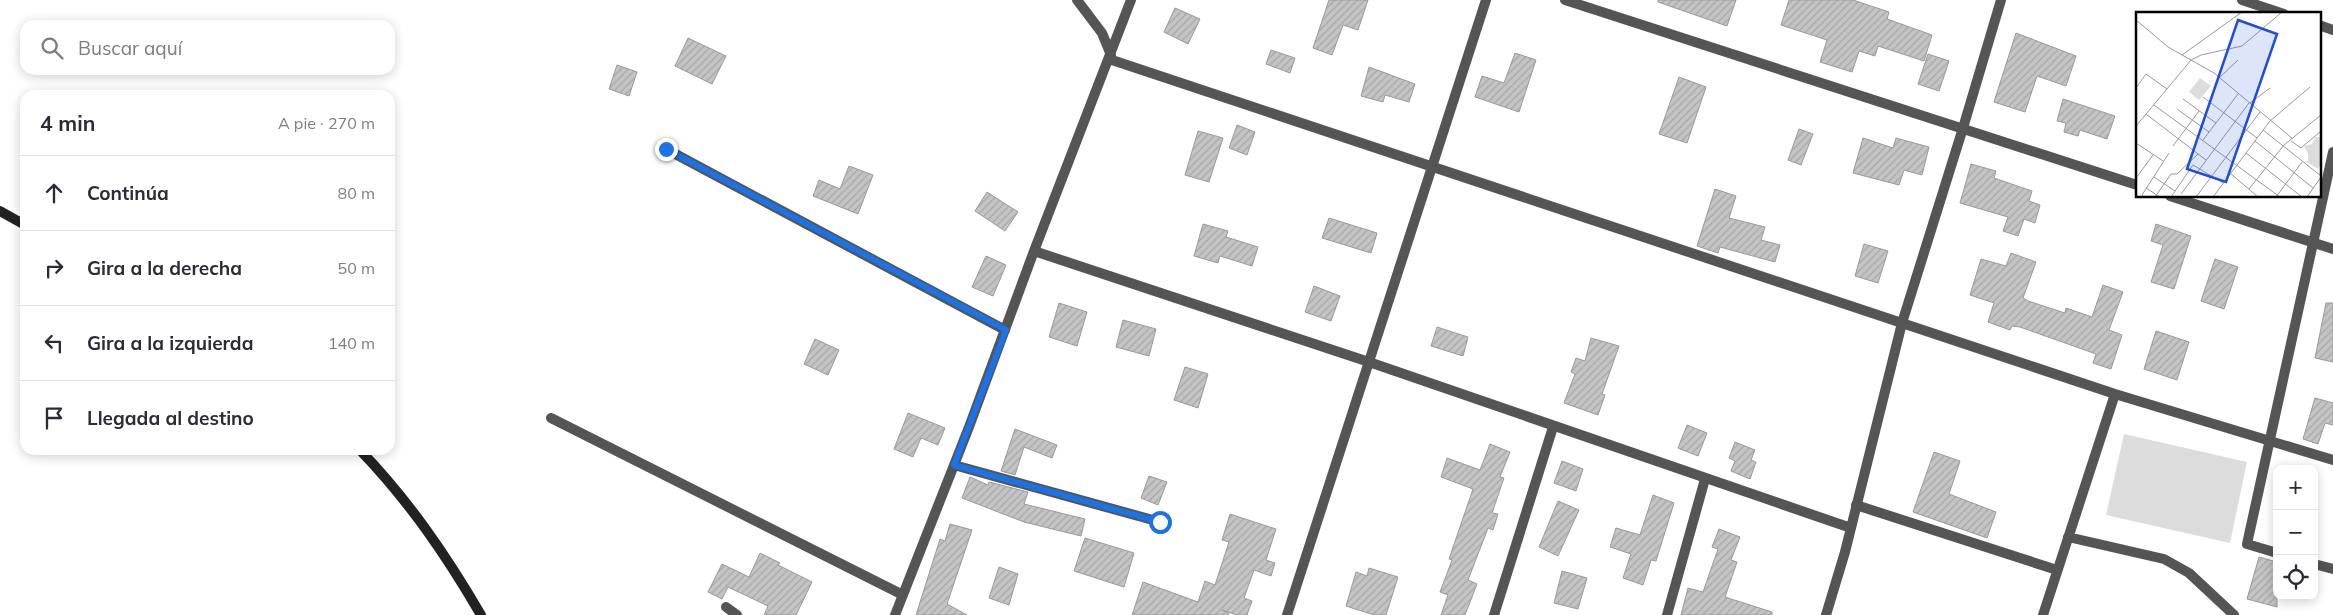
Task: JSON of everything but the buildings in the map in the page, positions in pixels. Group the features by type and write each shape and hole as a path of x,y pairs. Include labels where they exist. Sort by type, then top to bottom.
{"street":[{"path":"1077,0 1102,33 1110,57"},
{"path":"895,615 1006,330 1034,251 1131,0"},
{"path":"1287,615 1486,0"},
{"path":"1565,0 2136,185"},
{"path":"1826,615 1851,528 1902,322 2001,0"},
{"path":"2242,0 2278,12"},
{"path":"2320,25 2333,30"},
{"path":"1110,57 2116,394 2333,460"},
{"path":"666,149 1006,330"},
{"path":"2273,552 2247,544 2333,152"},
{"path":"2176,198 2333,249"},
{"path":"0,211 20,222"},
{"path":"1034,251 1369,362 1553,427 1851,528"},
{"path":"2043,615 2116,394"},
{"path":"551,418 903,595"},
{"path":"1494,615 1553,427"},
{"path":"365,455 384,475 426,527 481,615"},
{"path":"954,465 1160,522"},
{"path":"1667,615 1705,479"},
{"path":"1856,505 2057,570"},
{"path":"2068,537 2164,559 2189,573 2234,615"},
{"path":"2318,565 2333,569"},
{"path":"726,607 737,615"}],"shaded area":[{"path":"2124,434 2247,462 2230,543 2106,515"}],"route":[{"path":"666,149 1006,330 954,465 1160,522"}]}
